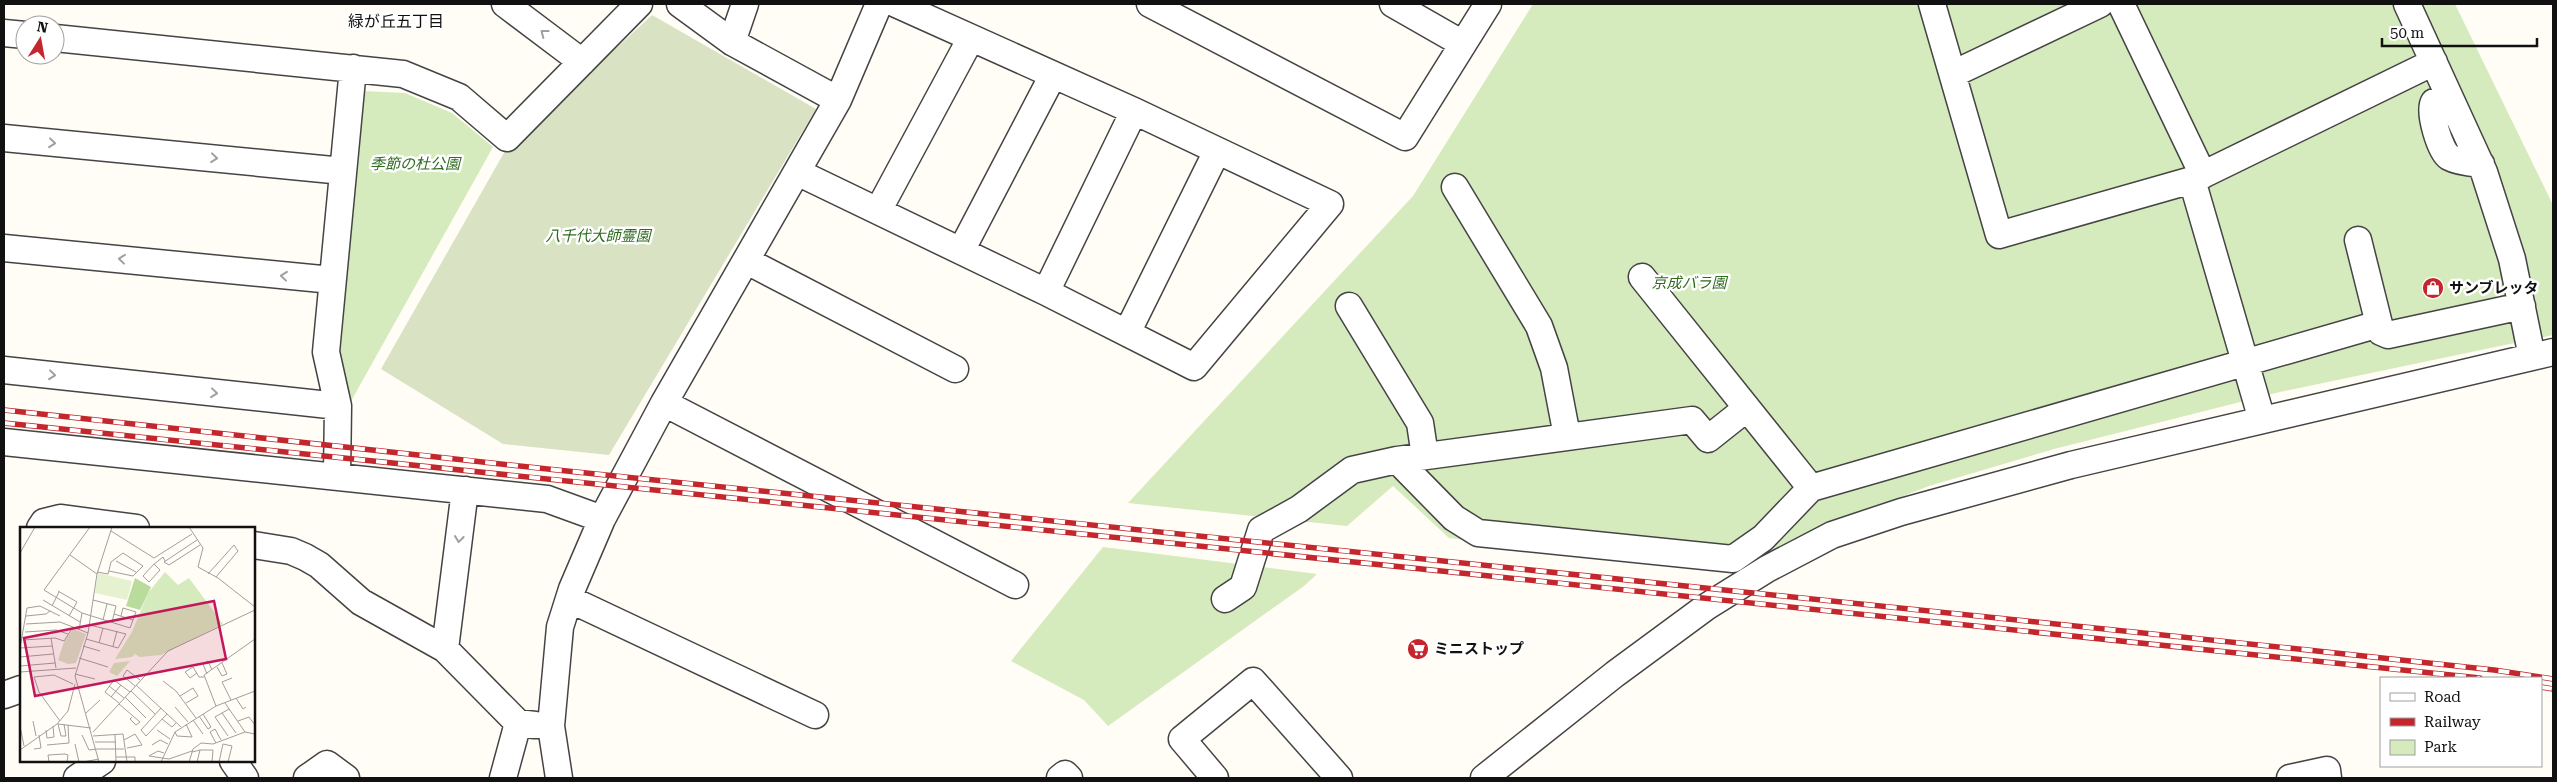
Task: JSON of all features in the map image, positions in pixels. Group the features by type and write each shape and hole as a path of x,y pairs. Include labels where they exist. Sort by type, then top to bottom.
{"street":[{"path":"505,4 582,62"},
{"path":"65,39 403,74 459,96 507,138 639,4"},
{"path":"680,4 732,42 838,100"},
{"path":"732,42 745,4"},
{"path":"558,778 551,726 560,627 569,599 602,518 664,403 838,100 879,4"},
{"path":"797,172 1046,292 1194,367 1330,204 1134,112 896,4"},
{"path":"1150,4 1179,10 1405,137 1488,4"},
{"path":"1393,4 1463,44"},
{"path":"1932,4 1999,235 2197,178 2434,62"},
{"path":"1953,74 2100,4"},
{"path":"2121,4 2197,178 2262,420"},
{"path":"1484,778 1615,674 1706,607 1768,569 1832,535 1901,512 2071,465 2543,354 2522,306 2512,260 2481,164 2407,4"},
{"path":"878,211 971,38"},
{"path":"337,476 338,406 326,352 353,68"},
{"path":"961,251 1053,75"},
{"path":"1046,292 1134,112"},
{"path":"4,138 343,171"},
{"path":"1127,333 1217,151"},
{"path":"1456,187 1539,326 1554,368 1567,436"},
{"path":"2358,240 2381,332 2388,335 2522,306"},
{"path":"4,248 332,280"},
{"path":"747,261 954,369"},
{"path":"1642,277 1811,488"},
{"path":"1350,306 1420,423 1425,456"},
{"path":"1397,460 1454,518 1478,533 1733,559 1763,538 1811,488 2379,324"},
{"path":"4,370 338,406"},
{"path":"664,403 1015,584"},
{"path":"1225,599 1243,588 1262,530 1299,509 1352,470 1397,460 1692,420 1708,440 1747,408"},
{"path":"4,442 337,476 547,500 602,518"},
{"path":"445,649 465,490"},
{"path":"41,527 44,522 60,518 128,527"},
{"path":"255,545 292,551 319,565 361,602 445,649 518,723 551,726"},
{"path":"569,599 815,715"},
{"path":"1215,778 1182,739 1253,681 1339,778"},
{"path":"4,695 20,689"},
{"path":"503,778 518,723"},
{"path":"67,762 76,778 100,762"},
{"path":"234,762 245,778"},
{"path":"307,778 327,764 346,778"},
{"path":"2290,778 2327,770 2328,778"},
{"path":"1060,778 1065,774 1068,778"}],"green space":[{"name":"京成バラ園","path":"1533,4 2455,4 2553,205 2553,335 2280,392 2054,449 1929,486 1827,526 1732,570 1449,538 1393,486 1347,526 1128,503 1413,196"},
{"name":"八千代大師霊園","path":"652,15 816,109 609,455 503,444 381,369 505,151"},
{"name":"季節の杜公園","path":"362,91 405,93 452,113 493,147 350,403 338,342"},
{"path":"1103,547 1317,574 1304,586 1108,726 1084,700 1011,661"}],"railway":[{"path":"4,410 557,470 2289,648 2494,670 2540,677"},
{"path":"4,423 2470,677"},
{"path":"2542,677 2553,679"},
{"path":"2542,687 2553,689"}],"place":[{"name":"サンブレッタ","path":"2433,288"},
{"name":"ミニストップ","path":"1418,649"}],"district":[{"name":"緑が丘五丁目","path":"396,21"}]}
